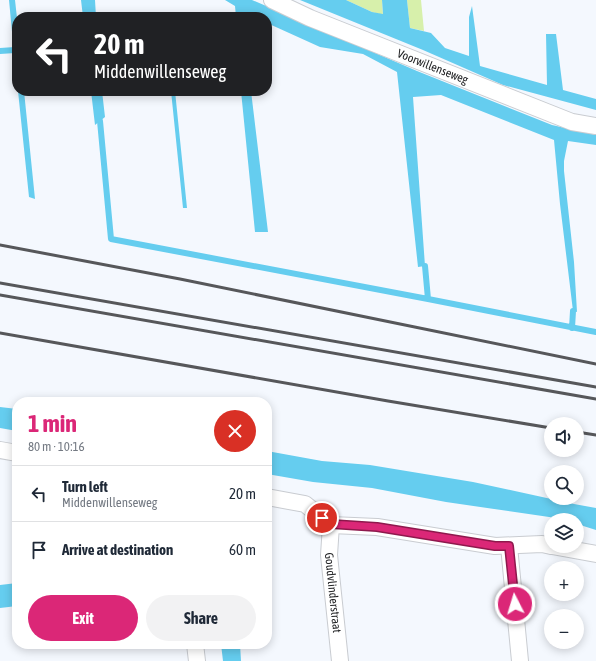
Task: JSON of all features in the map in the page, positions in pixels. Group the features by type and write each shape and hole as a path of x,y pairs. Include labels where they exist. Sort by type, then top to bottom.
{"street":[{"name":"Voorwillenseweg","path":"272,0 310,18 572,122 596,126"},
{"path":"0,450 12,452"},
{"path":"272,498 305,504 331,524 377,527 495,546 544,544"},
{"name":"Goudvlinderstraat","path":"331,524 329,555 340,661"},
{"path":"509,546 520,661"},
{"path":"584,552 596,554"},
{"path":"196,649 197,661"}],"green space":[{"path":"346,0 382,0 383,15 372,12"},
{"path":"407,0 421,0 424,31 410,28"}],"water":[{"path":"9,0 15,0 16,12 12,12 12,32"},
{"path":"81,0 95,0 96,12 82,12"},
{"path":"225,0 252,0 417,71 552,125 596,135 596,145 568,141 564,161 574,262 577,312 573,311 554,140 441,95 413,97 425,266 418,267 397,72 363,54 320,47 272,25 272,12 236,12 235,6"},
{"path":"300,0 346,0 372,12 383,14 382,0 407,0 410,28 431,33 445,48 469,56 469,17 472,6 480,66 547,85 546,34 556,34 563,90 596,99 596,110 503,85 423,50"},
{"path":"19,96 25,96 35,199 29,197"},
{"path":"92,96 103,96 105,117 95,125"},
{"path":"172,96 176,96 187,208 183,208"},
{"path":"241,96 252,96 268,232 255,232"},
{"path":"0,407 12,408 12,430 0,428"},
{"path":"272,452 322,461 370,465 473,482 544,497 544,505 580,505 596,508 596,530 584,526 584,513 544,513 544,516 446,502 372,488 313,482 272,475"},
{"path":"12,584 12,607 0,608 0,585"},
{"path":"222,649 240,649 241,661 223,661"}],"waterway":[{"path":"0,51 12,50"},
{"path":"100,121 111,239 596,332"},
{"path":"425,266 428,299"},
{"path":"572,328 573,311"}],"railway":[{"path":"0,245 180,279 596,364"},
{"path":"0,283 596,387"},
{"path":"0,295 596,399"},
{"path":"0,333 544,427"},
{"path":"584,433 596,435"}],"route":[{"path":"322,518 331,524 377,527 495,546 509,546 515,604"}]}
